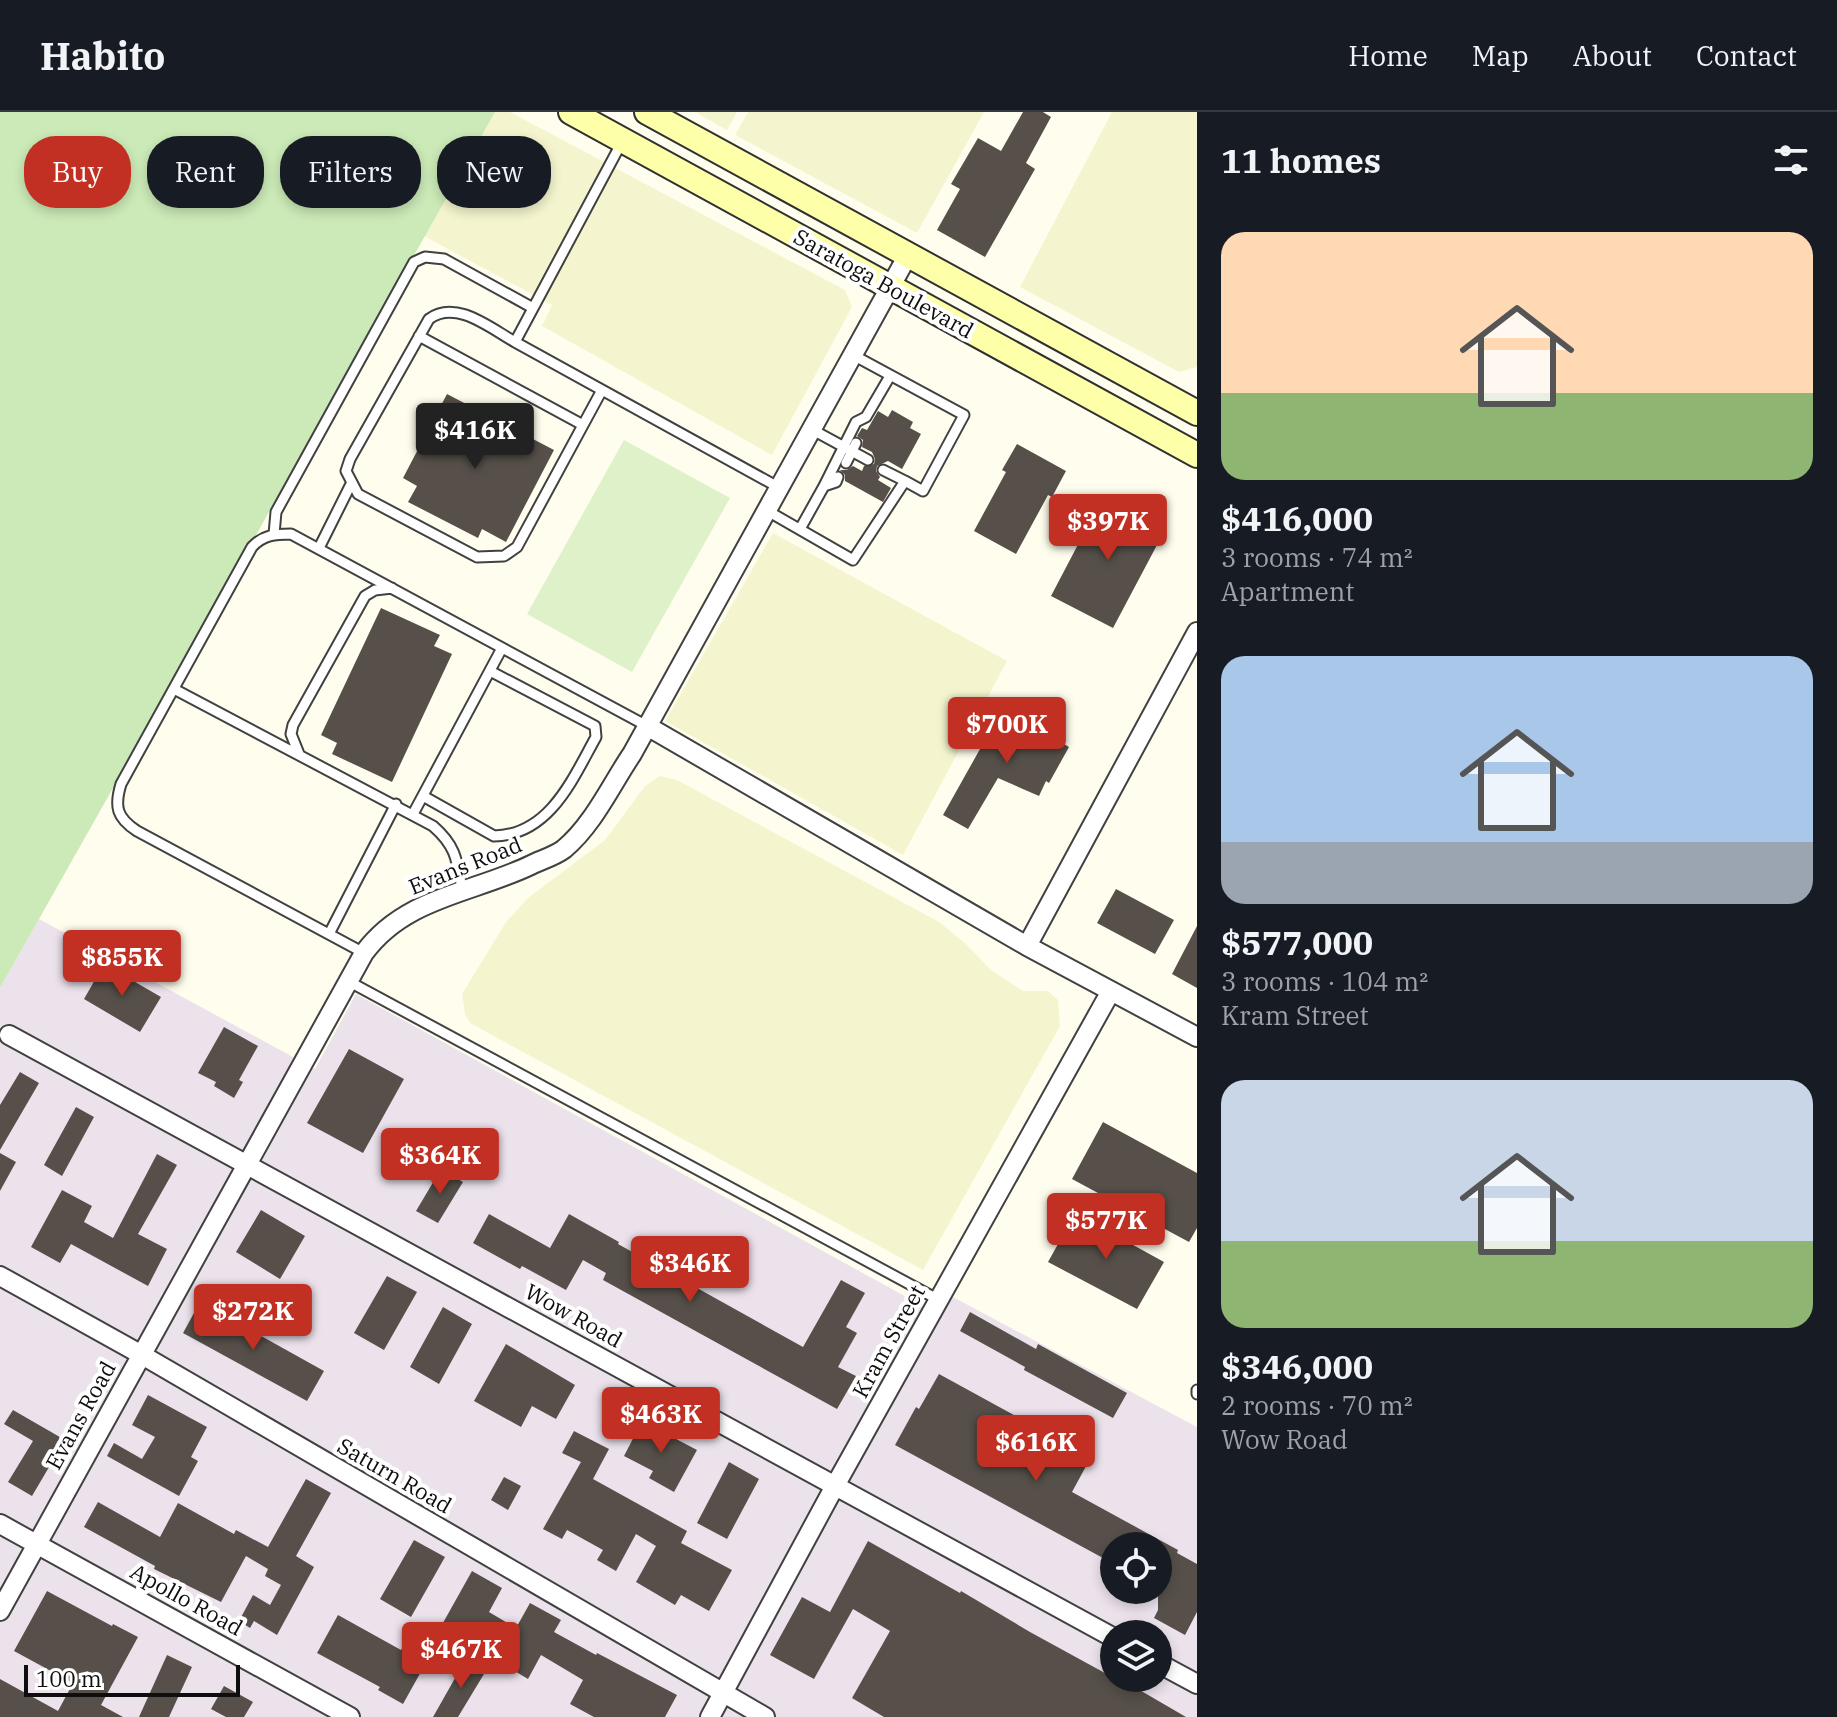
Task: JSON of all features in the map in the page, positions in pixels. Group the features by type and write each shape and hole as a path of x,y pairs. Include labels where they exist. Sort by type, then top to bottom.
{"main road":[{"name":"Saratoga Boulevard","path":"571,112 1197,455"},
{"name":"Saratoga Boulevard","path":"647,112 1197,413"}],"street":[{"name":"Evans Road","path":"0,1611 364,953 372,942 405,916 447,894 518,871 562,851 580,832 632,754 908,255"},
{"path":"1027,946 1194,643"},
{"path":"647,726 1027,946 1197,1037"},
{"name":"Kram Street","path":"710,1717 1111,991"},
{"name":"Wow Road","path":"9,1035 1100,1630"},
{"name":"Saturn Road","path":"0,1276 142,1355 765,1717"},
{"name":"Apollo Road","path":"0,1524 350,1717"},
{"path":"1172,1671 1197,1684"}],"lane":[{"path":"515,342 623,140"},
{"path":"274,534 276,512 414,262 425,257 444,259 533,308"},
{"path":"602,390 517,547 504,556 477,557 358,494 346,471 429,319 449,312 462,313 515,342 778,487"},
{"path":"419,336 583,425"},
{"path":"852,355 964,415 923,491 883,470"},
{"path":"864,428 866,417 890,376"},
{"path":"846,463 856,422 866,417"},
{"path":"811,429 850,447 868,460"},
{"path":"800,529 850,447"},
{"path":"824,486 836,482 838,477"},
{"path":"766,510 853,560 905,481"},
{"path":"319,548 351,484"},
{"path":"364,953 123,822 117,810 121,784 252,547 259,540 274,534 291,534 647,726"},
{"path":"299,754 291,734 293,725 365,596 375,590 392,588"},
{"path":"413,814 502,648"},
{"path":"423,796 494,836 505,836 526,828 560,801 596,737 595,726 490,671"},
{"path":"174,689 433,826 449,841 462,889"},
{"path":"329,934 396,804"},
{"path":"348,981 939,1300"}],"shaded area":[{"path":"39,919 315,1069 356,994 941,1316 953,1297 1197,1427 1197,1717 0,1717 0,988"}],"green space":[{"path":"0,112 495,112 481,136 437,136 437,208 441,208 0,988"},
{"path":"495,112 510,112 845,290 852,307 772,455 542,326 552,305 424,236 440,208 551,208 551,136 481,136"},
{"path":"695,112 737,112 727,130"},
{"path":"748,112 984,112 917,233 735,135"},
{"path":"1112,112 1197,112 1197,367 1179,372 1020,287"},
{"path":"624,440 730,498 632,672 527,614"},
{"path":"773,533 1007,661 903,855 665,721"},
{"path":"660,776 677,780 939,922 992,971 1023,991 1048,991 1058,1000 1060,1026 923,1270 470,1023 465,1014 462,994 506,922 528,898 605,840 645,786"}],"building":[{"path":"1023,112 1043,112 1051,117 1026,163 1035,169 985,257 937,230 960,189 951,184 978,138 1001,151"},
{"path":"447,394 554,450 506,542 482,529 478,538 408,502 417,486 403,478"},
{"path":"892,410 913,422 910,428 921,434 902,469 888,461 877,466 878,480 891,488 883,502 845,481 845,475 840,470 853,466 862,471 864,466 874,464 872,452 862,447 863,440 857,436 862,428 867,430 878,411 888,417"},
{"path":"1017,444 1066,471 1052,497 1048,495 1016,554 974,531 1006,472 1002,470"},
{"path":"1104,495 1166,528 1113,628 1051,596"},
{"path":"381,608 440,635 434,646 452,654 392,782 332,754 337,743 321,735"},
{"path":"1003,708 1069,747 1039,796 998,778 968,829 943,815"},
{"path":"1116,889 1174,920 1155,954 1097,923"},
{"path":"1197,926 1197,988 1172,974"},
{"path":"104,964 161,997 140,1032 84,999"},
{"path":"224,1027 258,1046 239,1080 243,1082 234,1098 214,1086 216,1082 198,1073"},
{"path":"349,1049 404,1079 363,1153 307,1123"},
{"path":"20,1072 39,1083 0,1150 0,1105"},
{"path":"76,1107 94,1117 62,1176 44,1165"},
{"path":"1103,1122 1197,1173 1197,1228 1189,1242 1072,1179"},
{"path":"0,1153 16,1162 0,1191"},
{"path":"157,1154 177,1165 138,1234 167,1249 148,1286 71,1244 60,1263 31,1247 62,1190 92,1206 84,1222 113,1238"},
{"path":"441,1169 463,1182 438,1223 416,1211"},
{"path":"261,1210 305,1236 280,1279 236,1252"},
{"path":"1077,1210 1097,1222 1095,1224 1164,1262 1137,1309 1048,1262"},
{"path":"489,1214 550,1248 569,1214 803,1347 841,1280 865,1293 846,1327 857,1333 838,1367 856,1376 837,1409 603,1280 606,1273 583,1260 566,1290 473,1243"},
{"path":"387,1276 417,1292 384,1350 354,1333"},
{"path":"200,1302 324,1371 307,1401 183,1333"},
{"path":"443,1307 472,1324 439,1384 410,1367"},
{"path":"970,1312 1036,1349 1038,1344 1127,1393 1113,1418 960,1331"},
{"path":"506,1344 575,1385 556,1419 532,1406 521,1427 474,1401"},
{"path":"939,1374 1091,1457 1072,1492 1145,1532 1100,1532 1100,1556 895,1445 916,1407 919,1409"},
{"path":"148,1395 207,1427 191,1457 198,1461 179,1496 107,1456 114,1443 142,1459 155,1437 132,1425"},
{"path":"13,1410 65,1440 32,1496 8,1482 33,1441 4,1424"},
{"path":"642,1421 697,1450 674,1492 649,1478 653,1471 624,1456"},
{"path":"574,1431 609,1449 593,1479 687,1531 681,1543 732,1570 709,1611 681,1595 675,1605 636,1582 656,1546 636,1534 616,1571 597,1560 603,1550 567,1530 562,1539 543,1529 581,1462 562,1453"},
{"path":"729,1462 759,1479 727,1539 697,1523"},
{"path":"504,1477 521,1486 508,1510 491,1500"},
{"path":"306,1479 331,1493 296,1556 314,1567 277,1635 254,1621 250,1628 239,1621 253,1595 270,1605 281,1585 265,1576 268,1569 246,1556 221,1602 154,1569 155,1566 84,1527 98,1502 160,1537 178,1503 234,1534 236,1530 268,1547"},
{"path":"414,1540 445,1557 411,1617 380,1599"},
{"path":"868,1541 1100,1670 1100,1692 1143,1692 1186,1717 884,1717 852,1698 890,1631 853,1609 814,1679 770,1655 802,1597 830,1612"},
{"path":"1172,1547 1197,1564 1197,1612 1185,1635 1172,1628 1172,1620 1154,1618 1158,1604 1172,1604"},
{"path":"472,1571 502,1588 489,1612 516,1628 530,1603 561,1620 554,1632 677,1695 665,1717 594,1717 570,1704 583,1680 541,1655 528,1679 498,1661 511,1638 483,1622 469,1648 439,1630"},
{"path":"47,1591 138,1637 101,1705 123,1717 0,1717 0,1679 58,1711 73,1683 14,1651"},
{"path":"338,1615 401,1650 413,1629 437,1643 403,1704 378,1690 380,1687 317,1653"},
{"path":"167,1655 192,1667 169,1717 139,1717"},
{"path":"467,1657 487,1669 458,1717 433,1717"},
{"path":"224,1686 253,1702 244,1717 226,1717 211,1709"}]}
